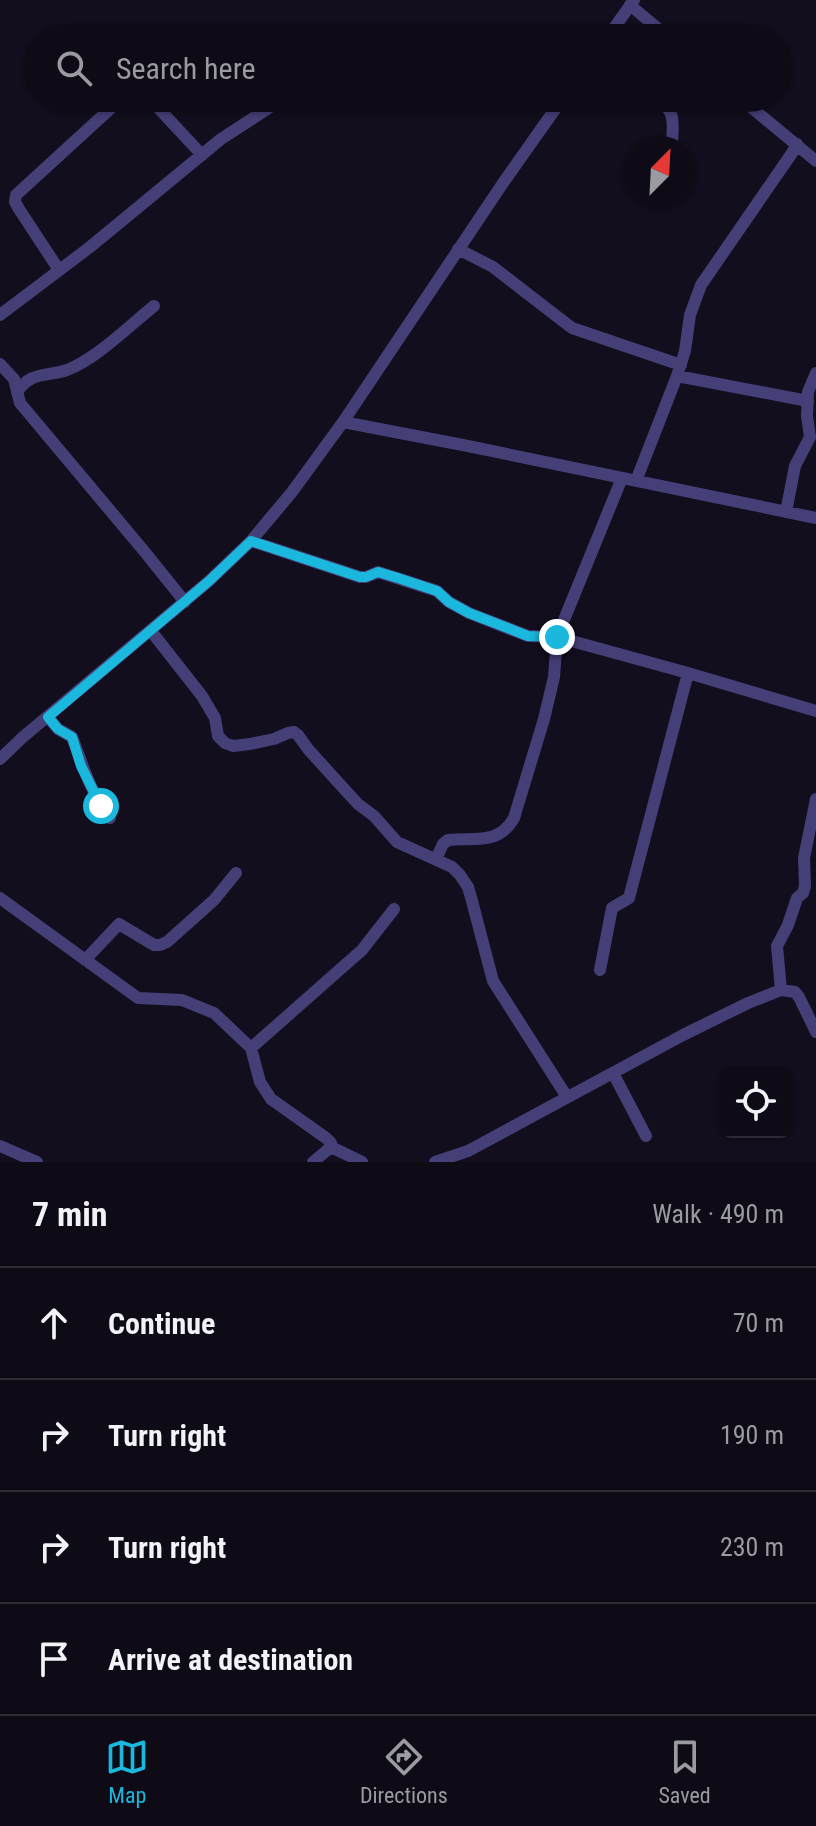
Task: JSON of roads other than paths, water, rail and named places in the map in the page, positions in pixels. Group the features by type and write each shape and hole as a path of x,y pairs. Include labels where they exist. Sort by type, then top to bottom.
{"street":[{"path":"617,24 632,3 654,24"},
{"path":"59,270 19,209 15,202 16,195 107,112"},
{"path":"162,112 202,155"},
{"path":"0,315 221,139 262,112"},
{"path":"0,759 185,602 251,541 292,492 343,422 553,112"},
{"path":"671,112 672,136"},
{"path":"757,112 816,161"},
{"path":"636,481 679,370 690,315 701,285 797,144"},
{"path":"458,249 501,273 572,328 679,370 810,398"},
{"path":"17,392 24,382 39,375 66,371 88,359 154,306"},
{"path":"0,364 14,379 20,403 185,602"},
{"path":"786,512 795,466 810,437 810,398 816,373"},
{"path":"343,422 816,518"},
{"path":"436,859 448,840 489,839 510,825 514,818 554,677 557,637 622,478"},
{"path":"251,541 360,577 378,572 437,591 469,613 528,636 557,637 816,711"},
{"path":"151,631 202,696 215,718 218,736 225,743 233,746 250,744 294,732 358,804 374,816 397,842 452,867 460,875 468,887 493,981 567,1097"},
{"path":"600,970 612,908 629,899 632,890 688,673"},
{"path":"48,717 58,729 72,737 94,794 110,818"},
{"path":"781,990 777,946 797,898 811,880 804,858 816,799"},
{"path":"85,960 119,924 154,945 167,942 214,900 236,873"},
{"path":"0,898 138,998 182,1000 214,1013 251,1048 260,1082 271,1099 326,1138 331,1147 362,1162"},
{"path":"251,1048 362,950 394,909"},
{"path":"435,1162 468,1151 748,1003 781,990 795,992 816,1032"},
{"path":"613,1073 646,1136"},
{"path":"0,1146 37,1162"},
{"path":"313,1162 331,1147"}]}
